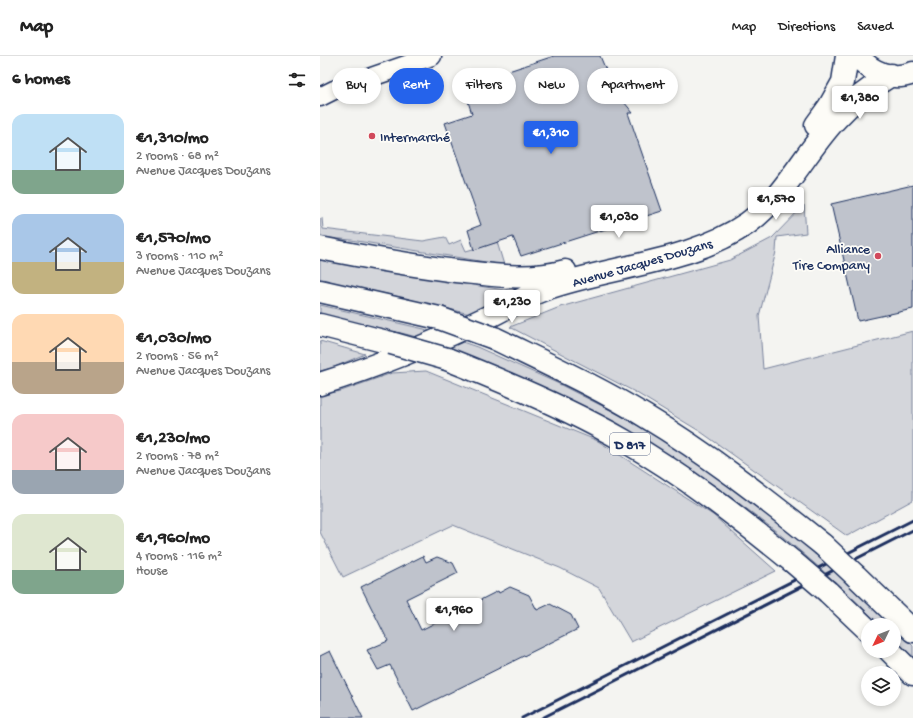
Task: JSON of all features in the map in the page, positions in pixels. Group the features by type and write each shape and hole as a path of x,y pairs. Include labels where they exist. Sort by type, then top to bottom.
{"main road":[{"name":"Avenue Jacques Douzans","path":"320,248 394,263 516,277 550,275 699,234 729,221 759,199 771,186 829,107 843,82 847,56"},
{"path":"858,56 874,71 907,74"},
{"name":"Avenue Jacques Douzans","path":"320,384 367,370 487,318 544,289 701,248 732,233 748,223 772,201 836,119 862,95 907,74"},
{"name":"D 817","path":"320,291 439,318 494,338 596,388 645,416 700,451 758,492 823,545 913,631"},
{"name":"D 817","path":"320,325 448,359 504,381 558,405 624,440 687,480 742,520 828,592 861,623"},
{"path":"897,658 913,674"}],"street":[{"path":"320,97 334,90 432,56"}],"shaded area":[{"path":"804,205 806,233 777,237 776,252 759,316 763,369 913,331 913,500 847,536 701,432 635,392 510,327 560,307 730,260 772,238"},
{"path":"322,218 323,229 423,241 445,237 449,245 461,240 466,251 497,242 504,265 351,240 320,237 320,219"},
{"path":"320,260 504,290 526,286 474,315 320,280"},
{"path":"320,305 424,329 477,347 557,383 620,415 684,453 797,535 886,618 873,618 840,586 798,549 754,514 709,482 614,423 513,374 449,348 398,332 320,316"},
{"path":"320,341 365,354 332,368 320,371"},
{"path":"426,371 598,441 713,515 776,571 631,642 599,588 560,568 453,525 343,577 320,532 320,395 341,391 392,373"},
{"path":"901,633 913,646 913,659 901,646"}],"building":[{"path":"554,56 600,56 605,68 587,68 587,104 626,104 633,113 628,113 662,211 521,256 513,237 474,250 468,230 481,225 445,123 472,114 469,104 516,104 516,69"},
{"name":"Alliance Tire Company","path":"913,185 913,309 858,321 831,204"},
{"path":"423,556 426,562 437,557 453,563 458,573 406,599 421,630 498,591 499,593 510,587 529,595 537,610 550,604 571,615 578,629 413,711 390,665 378,670 367,650 388,641 361,587"},
{"path":"330,651 363,718 320,718 320,656"}],"railway":[{"path":"522,718 913,520"},
{"path":"542,718 913,530"}],"place":[{"name":"Intermarché","path":"372,136"},
{"name":"Alliance Tire Company","path":"878,256"}]}
